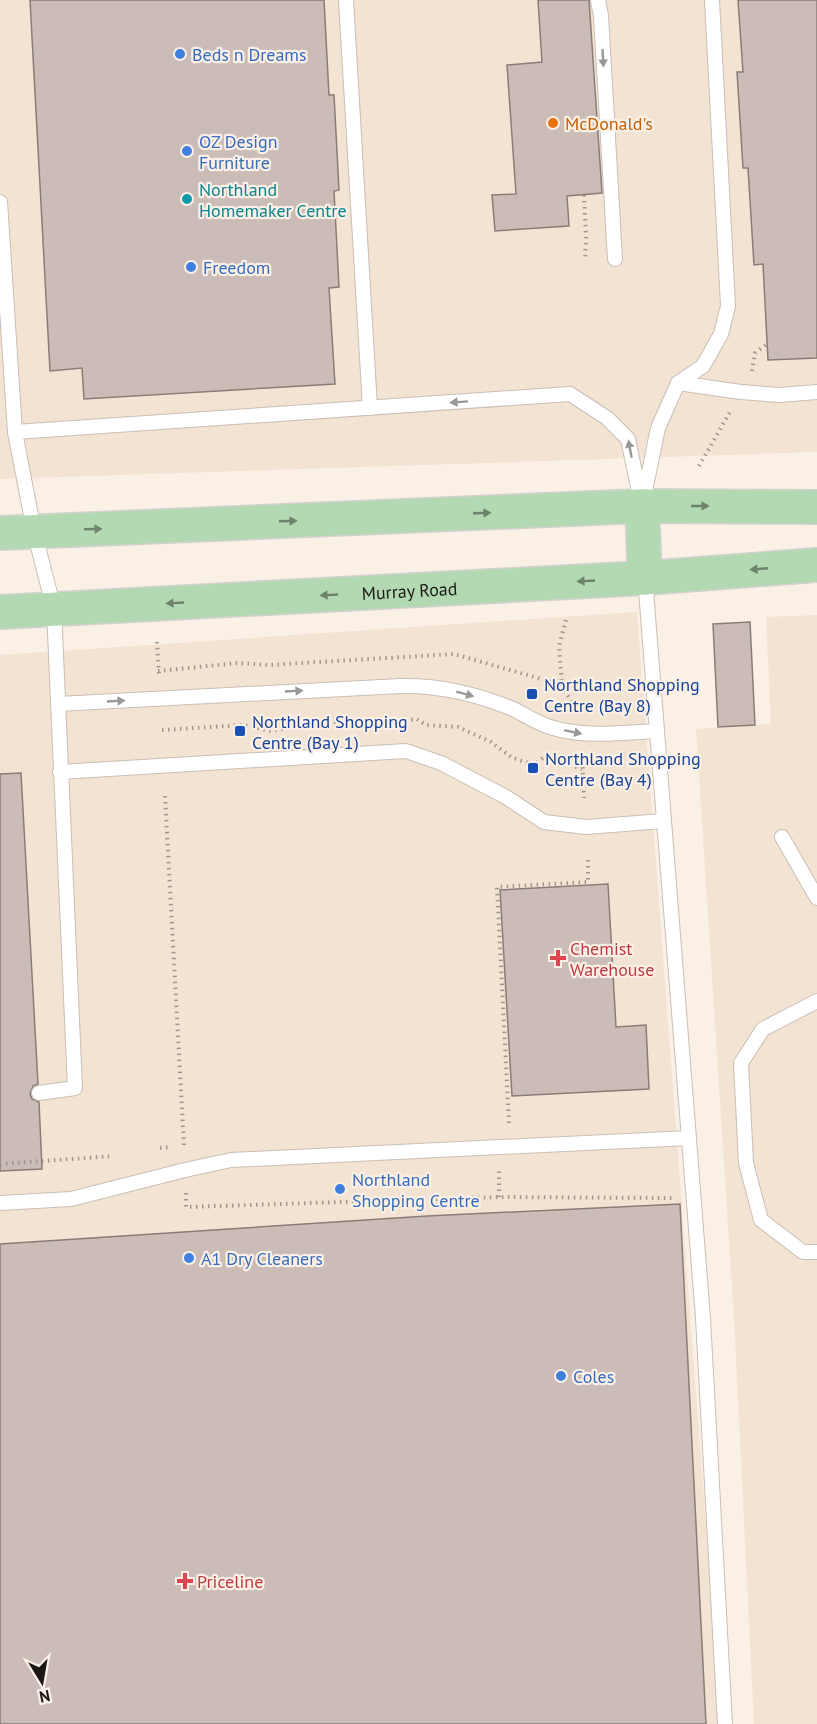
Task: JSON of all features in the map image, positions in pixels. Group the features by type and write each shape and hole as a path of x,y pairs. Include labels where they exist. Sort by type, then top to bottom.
{"main road":[{"path":"642,506 645,578"},
{"path":"0,533 642,506 817,507"},
{"name":"Murray Road","path":"0,612 645,578 817,565"}],"lane":[{"path":"346,0 370,408"},
{"path":"598,0 601,15 615,259"},
{"path":"642,506 658,428 678,383 703,366 721,333 728,306 712,0"},
{"path":"0,202 15,432 34,531 54,609 75,1088 39,1093"},
{"path":"678,383 779,395 817,392"},
{"path":"15,432 570,394 607,418 628,439 642,506"},
{"path":"645,578 703,1318 726,1724"},
{"path":"58,704 433,686 465,693 510,708 549,727 585,734 656,731"},
{"path":"60,772 406,751 441,764 506,796 544,822 586,827 663,820"},
{"path":"782,837 817,898"},
{"path":"817,1001 764,1029 741,1063 746,1163 761,1220 802,1252 817,1252"},
{"path":"0,1203 71,1199 231,1160 689,1138"}],"path":[{"path":"584,195 585,260"},
{"path":"566,620 559,646 562,686 578,715"},
{"path":"157,642 159,680"},
{"path":"582,754 584,798"},
{"path":"165,796 186,1207 499,1197 673,1198"},
{"path":"509,1123 497,887 588,882 588,856"},
{"path":"0,1164 113,1155"},
{"path":"499,1197 500,1165"}],"shaded area":[{"path":"0,0 817,0 817,452 0,479"},
{"name":"Northland Shopping Centre","path":"637,612 721,1724 0,1724 0,655"},
{"path":"817,615 817,1724 754,1724 734,1319 696,729 771,724 766,617"}],"building":[{"name":"Northland Homemaker Centre","path":"30,0 324,0 329,95 334,95 339,190 334,191 339,287 329,288 335,384 84,399 82,368 50,371"},
{"path":"538,0 589,0 602,193 567,196 569,226 495,231 492,195 516,194 507,65 542,62"},
{"path":"738,0 817,0 817,358 768,360 763,264 754,265 748,168 743,168 737,72 743,72"},
{"path":"750,622 755,725 718,727 713,624"},
{"path":"21,773 38,1084 33,1086 30,1094 32,1099 39,1102 42,1169 0,1171 0,774"},
{"name":"Chemist Warehouse","path":"608,884 616,1027 646,1025 649,1089 512,1096 500,890"},
{"name":"Northland Shopping Centre","path":"680,1204 706,1724 0,1724 0,1244 427,1216"}],"place":[{"name":"Beds n Dreams","path":"180,54"},
{"name":"McDonald's","path":"553,123"},
{"name":"OZ Design Furniture","path":"187,151"},
{"name":"Northland Homemaker Centre","path":"187,199"},
{"name":"Freedom","path":"191,267"},
{"name":"Northland Shopping Centre (Bay 8)","path":"532,694"},
{"name":"Northland Shopping Centre (Bay 1)","path":"240,731"},
{"name":"Northland Shopping Centre (Bay 4)","path":"533,768"},
{"name":"Chemist Warehouse","path":"558,958"},
{"name":"Northland Shopping Centre","path":"340,1189"},
{"name":"A1 Dry Cleaners","path":"189,1258"},
{"name":"Coles","path":"561,1376"},
{"name":"Priceline","path":"185,1581"}]}
